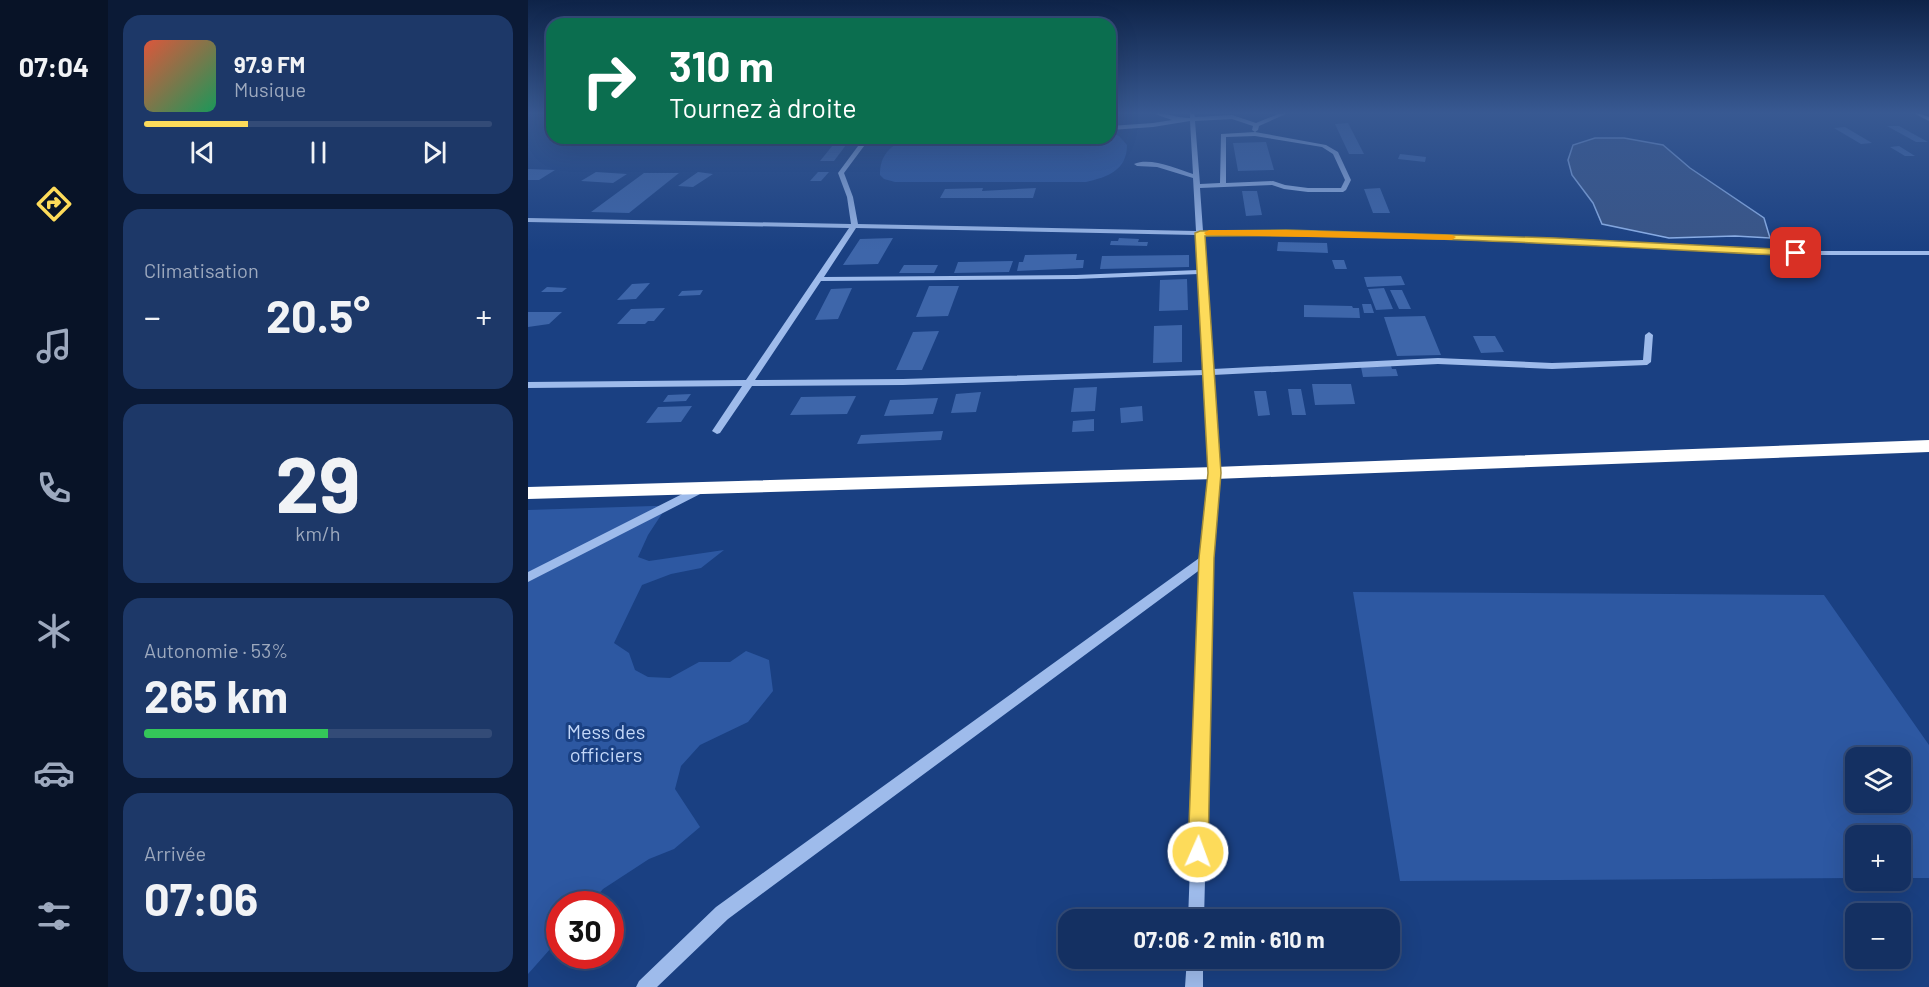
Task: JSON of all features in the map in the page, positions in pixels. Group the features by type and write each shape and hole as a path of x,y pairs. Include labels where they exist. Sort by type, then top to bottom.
{"highway":[{"path":"528,493 1215,473 1929,446"}],"street":[{"path":"717,431 855,225 850,197 841,173 851,159"},
{"path":"1195,159 1215,473 1207,558 1196,909"},
{"path":"1223,159 1223,185"},
{"path":"1137,164 1158,165 1197,181 1223,185 1273,183 1308,190 1343,190 1348,180 1339,159"},
{"path":"528,220 1200,233 1310,233 1655,244 1796,253 1929,254"},
{"path":"818,279 1076,277 1202,272"},
{"path":"528,385 903,382 1208,372 1438,361 1552,366 1626,364 1647,362 1649,335"},
{"path":"528,577 702,488"},
{"path":"645,987 722,913 1207,558"},
{"path":"1194,987 1195,969"}],"green space":[{"path":"883,159 1125,159 1109,175 1086,182 895,182 884,179 880,175"},
{"name":"Mess des officiers","path":"667,506 648,535 638,557 649,561 724,550 701,568 671,574 642,585 614,643 629,653 635,670 648,677 670,678 699,662 730,662 746,651 769,660 773,691 748,722 700,745 681,766 675,789 700,827 674,849 649,859 601,891 546,891 546,954 528,974 528,510"},
{"path":"1353,592 1824,595 1929,745 1929,878 1911,878 1911,825 1845,825 1845,878 1400,881"}],"shaded area":[{"path":"1680,159 1764,218 1770,238 1735,236 1669,238 1602,224 1593,203 1572,175 1568,160"}],"building":[{"path":"822,159 835,159 834,161 820,161"},
{"path":"1236,159 1271,159 1274,170 1238,171"},
{"path":"1399,159 1426,159 1425,162"},
{"path":"528,169 555,170 539,180 528,180"},
{"path":"596,172 627,174 613,183 581,181"},
{"path":"698,172 713,174 693,187 678,186"},
{"path":"818,172 829,172 821,181 810,181"},
{"path":"644,173 679,173 629,213 591,212"},
{"path":"983,188 982,191 1036,188 1033,198 940,198 945,189"},
{"path":"1380,188 1390,213 1373,213 1364,189"},
{"path":"1242,191 1257,191 1262,215 1246,216"},
{"path":"893,238 878,264 843,265 860,239"},
{"path":"1119,238 1148,242 1147,246 1110,245 1111,241 1118,241"},
{"path":"1278,242 1327,243 1328,253 1277,251"},
{"path":"1077,254 1076,260 1084,260 1083,268 1017,271 1019,262 1023,262 1025,255"},
{"path":"1189,255 1189,267 1100,269 1102,256"},
{"path":"1332,260 1344,260 1347,269 1335,269"},
{"path":"1013,261 1009,272 954,273 958,262"},
{"path":"904,265 938,265 934,273 899,273"},
{"path":"1401,276 1405,285 1367,287 1364,277"},
{"path":"1187,279 1188,310 1159,311 1160,280"},
{"path":"650,283 636,299 617,300 632,284"},
{"path":"929,286 959,286 948,316 916,317"},
{"path":"547,287 567,288 562,292 541,292"},
{"path":"852,288 838,319 815,320 831,289"},
{"path":"1384,288 1393,309 1376,310 1368,289"},
{"path":"703,290 700,295 678,296 682,291"},
{"path":"1390,290 1402,290 1411,309 1399,309"},
{"path":"1362,304 1371,304 1374,313 1364,313"},
{"path":"1304,305 1352,306 1359,308 1360,318 1304,317"},
{"path":"665,308 654,321 648,321 645,324 617,324 631,309"},
{"path":"528,312 562,312 549,324 528,327"},
{"path":"1425,316 1441,355 1397,356 1384,317"},
{"path":"1182,325 1182,362 1153,363 1154,326"},
{"path":"939,331 922,370 896,370 913,332"},
{"path":"1473,336 1495,336 1504,352 1481,353"},
{"path":"1391,366 1392,369 1396,369 1398,376 1363,377 1361,367"},
{"path":"1312,384 1351,384 1355,404 1315,405"},
{"path":"1097,387 1095,411 1071,412 1074,388"},
{"path":"1288,389 1301,389 1306,415 1292,415"},
{"path":"1254,391 1266,391 1270,415 1258,416"},
{"path":"981,392 976,412 951,413 956,394"},
{"path":"691,394 686,401 663,402 668,395"},
{"path":"856,396 847,414 790,415 801,397"},
{"path":"938,398 933,414 884,416 890,400"},
{"path":"692,406 681,422 646,423 658,407"},
{"path":"1142,406 1143,421 1121,423 1120,408"},
{"path":"1094,419 1094,431 1072,432 1073,421"},
{"path":"943,431 941,440 857,444 861,435"}],"slow traffic":[{"path":"1209,233 1286,232 1452,237"}],"route":[{"path":"1198,852 1207,558 1215,473 1200,233 1286,232 1555,241 1796,253"}]}
